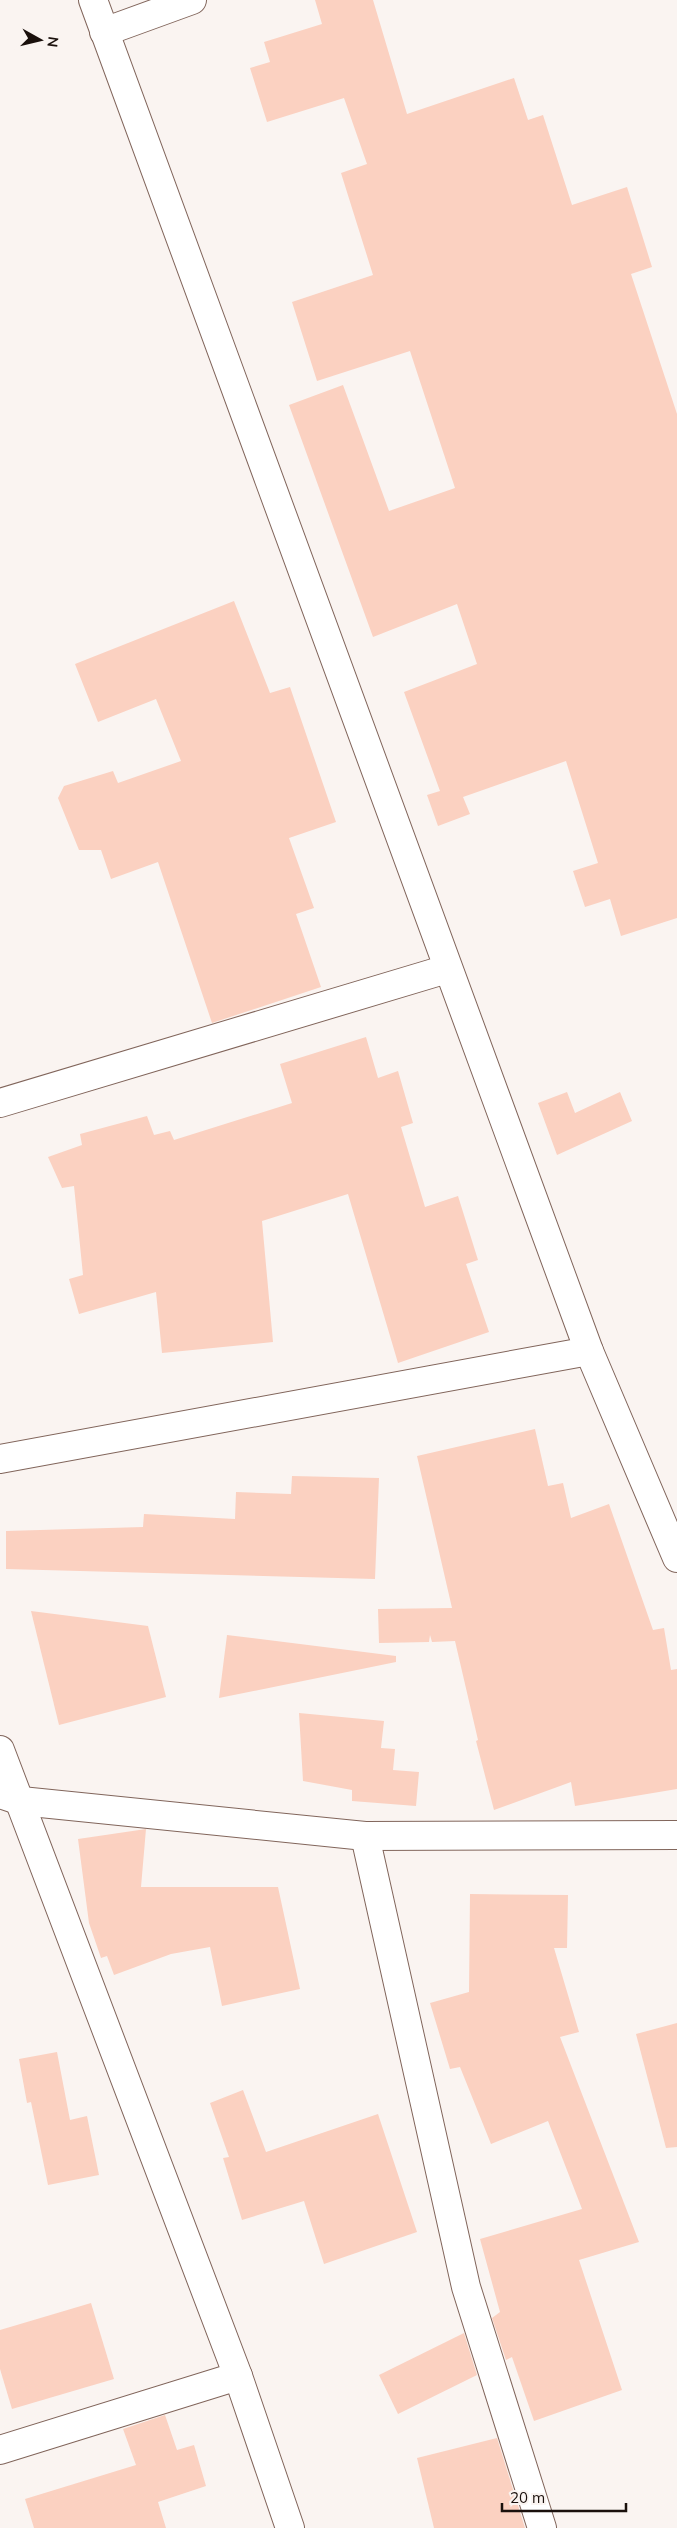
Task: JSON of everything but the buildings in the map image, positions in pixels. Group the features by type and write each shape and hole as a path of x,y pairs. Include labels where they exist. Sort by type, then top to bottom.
{"street":[{"path":"93,0 447,969 589,1351 677,1558"},
{"path":"104,32 192,0"},
{"path":"0,1103 447,969"},
{"path":"0,1459 589,1351"},
{"path":"0,1750 10,1798 238,2376 290,2528"},
{"path":"10,1798 365,1836 677,1835"},
{"path":"365,1836 466,2287 542,2528"},
{"path":"0,2450 238,2376"}]}
